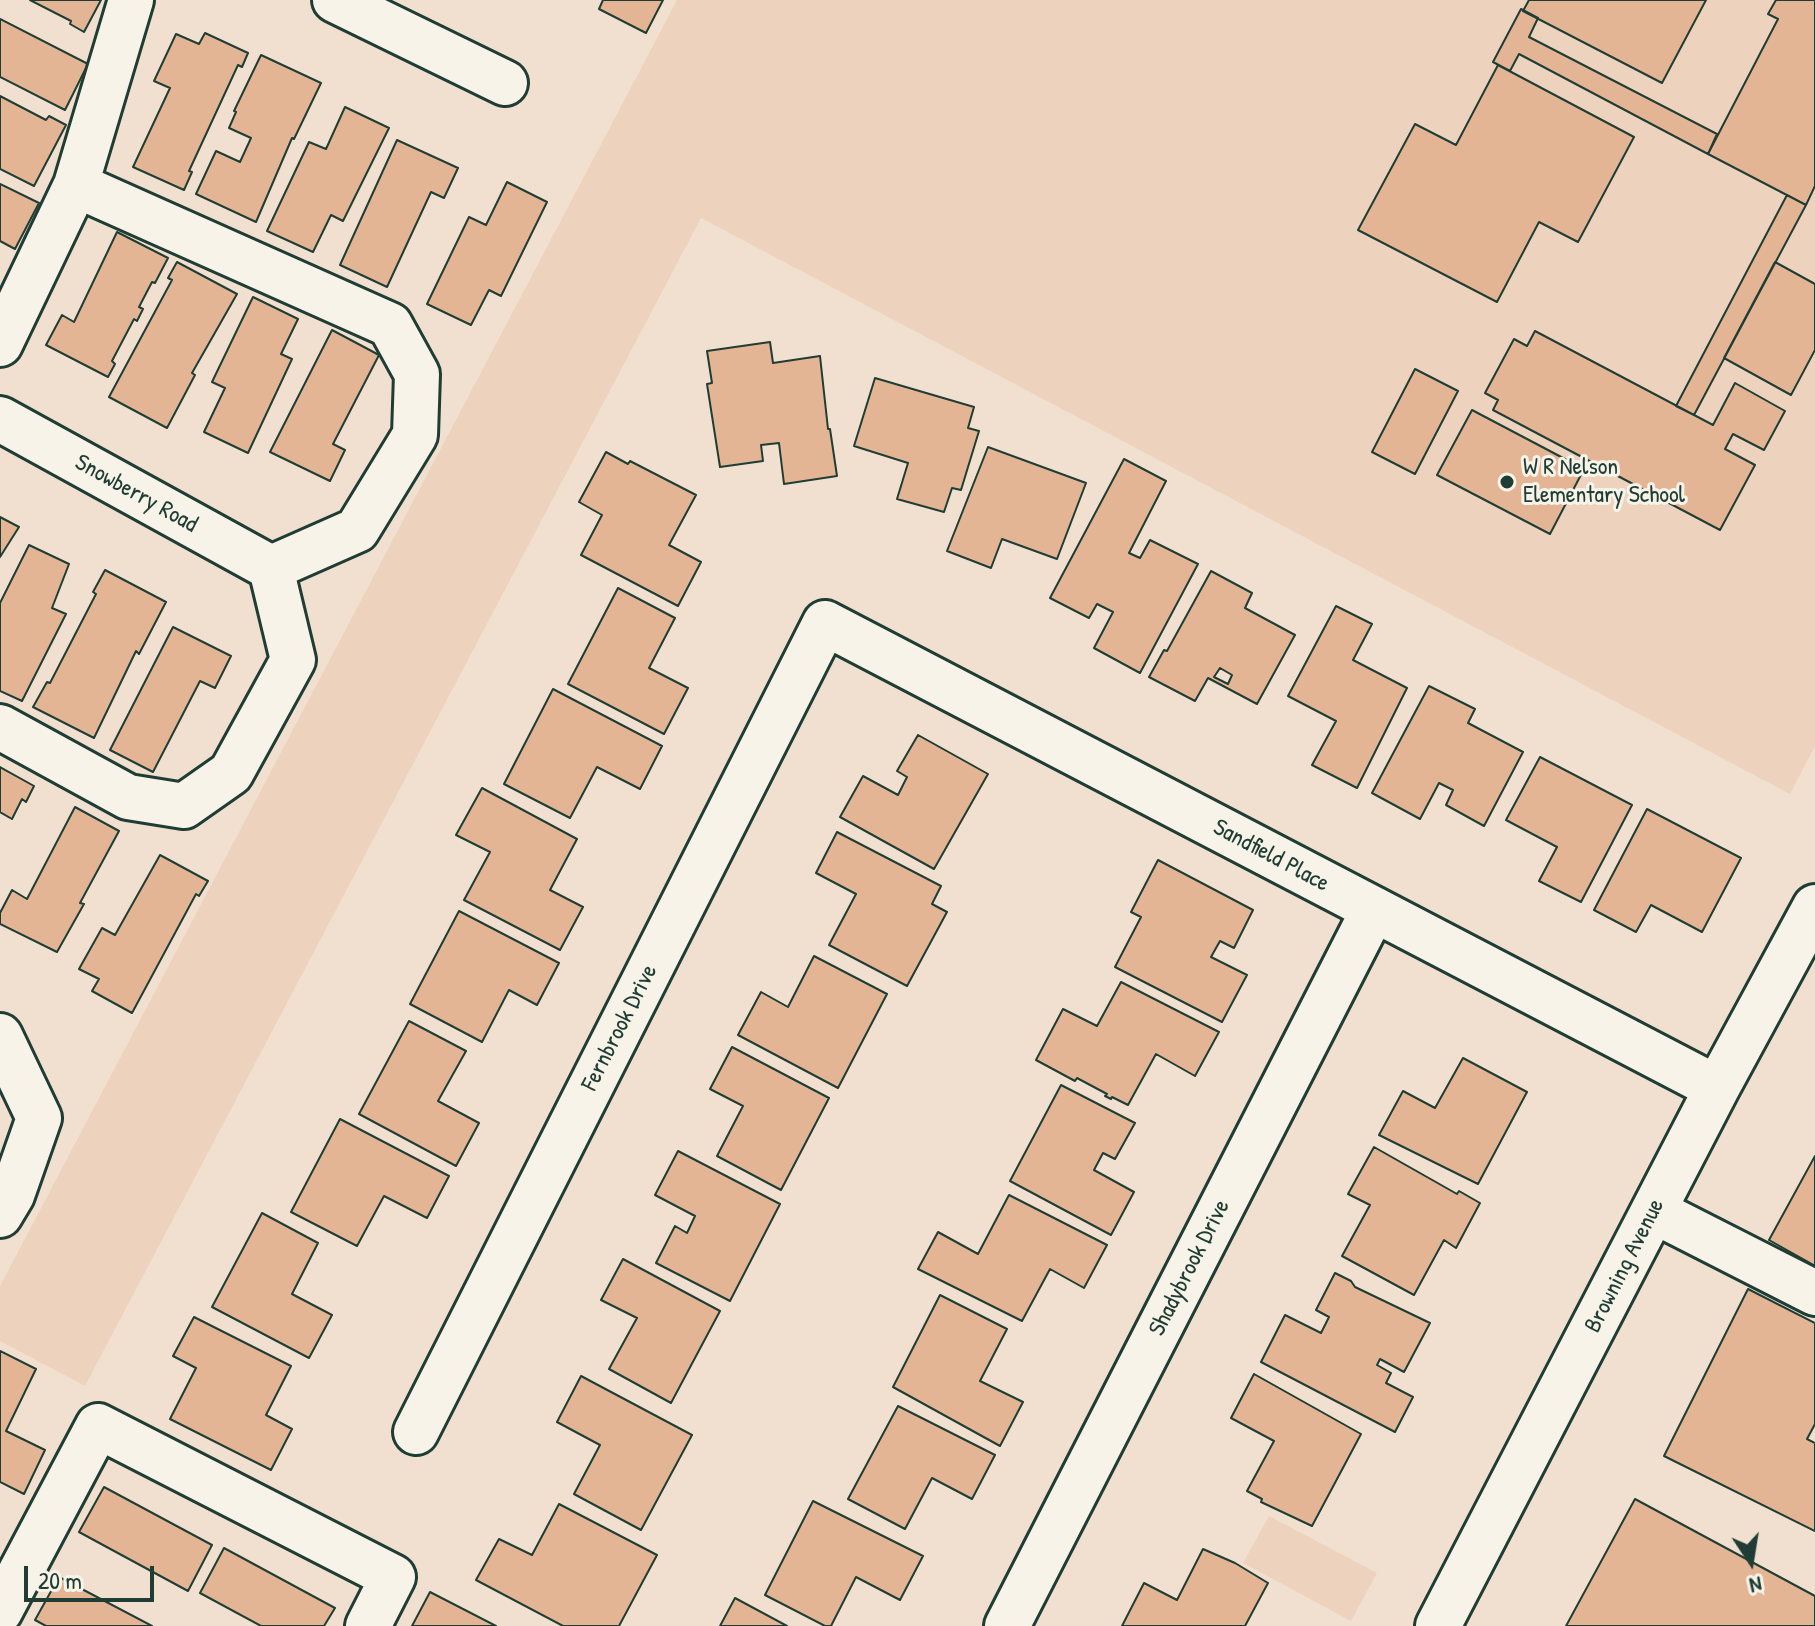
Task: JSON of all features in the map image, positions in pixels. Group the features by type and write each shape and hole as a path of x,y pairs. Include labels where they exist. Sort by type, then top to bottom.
{"street":[{"path":"0,344 76,185 131,0"},
{"path":"335,0 505,83"},
{"path":"0,727 128,797 184,806 231,773 293,660 271,568 357,530 415,435 417,374 390,325 76,185"},
{"name":"Snowberry Road","path":"0,419 271,568"},
{"name":"Sandfield Place","path":"825,623 1717,1088"},
{"name":"Fernbrook Drive","path":"416,1432 825,623"},
{"name":"Browning Avenue","path":"1438,1626 1717,1088 1815,907"},
{"name":"Shadybrook Drive","path":"1007,1626 1374,909"},
{"path":"0,1215 12,1195 39,1118 1,1037"},
{"path":"1654,1211 1815,1293"},
{"path":"0,1611 98,1426 393,1577 368,1626"}],"shaded area":[{"name":"W R Nelson Elementary School","path":"677,0 1815,0 1815,746 1790,794 701,218 85,1386 0,1341 0,1286"},
{"path":"1269,1516 1377,1573 1351,1621 1243,1563"}],"building":[{"path":"30,0 101,0 84,32 70,24 71,21"},
{"path":"603,0 663,0 646,33 599,9"},
{"path":"1529,0 1706,0 1662,83 1523,11"},
{"path":"1776,0 1815,0 1815,186 1806,205 1708,154 1778,19 1768,14"},
{"path":"1521,9 1538,18 1529,37 1717,134 1708,154 1519,54 1510,71 1493,62"},
{"path":"0,19 88,64 65,110 0,77"},
{"path":"205,33 248,53 242,67 238,65 189,171 192,172 184,190 133,167 170,88 154,81 176,34 199,44"},
{"path":"261,55 321,83 292,138 256,222 196,194 216,151 240,162 251,138 229,128"},
{"path":"1498,65 1634,137 1578,242 1539,222 1497,302 1358,230 1415,124 1456,145"},
{"path":"0,96 46,120 49,116 66,125 34,186 0,169"},
{"path":"345,107 389,128 343,221 331,215 313,252 267,231 309,142 326,149"},
{"path":"397,140 458,168 444,198 431,192 387,287 340,265"},
{"path":"507,182 547,202 501,296 489,290 471,325 427,304 469,217 486,225"},
{"path":"0,184 39,203 15,249 0,241"},
{"path":"1787,195 1806,205 1694,415 1676,406"},
{"path":"117,232 168,258 139,307 143,309 137,321 134,319 112,361 115,364 108,377 46,345 62,315 74,322"},
{"path":"177,262 237,294 192,373 195,375 167,428 109,397 172,280 168,278"},
{"path":"1775,262 1815,284 1815,350 1791,395 1724,358"},
{"path":"253,297 298,319 281,354 292,359 248,453 204,432 225,388 212,382"},
{"path":"332,330 379,355 333,444 345,450 330,481 270,452"},
{"path":"1535,331 1713,425 1735,383 1785,411 1764,450 1733,434 1725,449 1755,465 1720,530 1493,410 1498,400 1485,393 1514,339 1527,346"},
{"path":"770,342 773,363 820,356 837,476 784,484 779,443 761,445 763,461 720,467 707,384 712,383 707,351"},
{"path":"1415,369 1458,391 1415,474 1372,452"},
{"path":"875,378 974,407 968,428 979,431 961,490 952,488 944,512 897,499 908,463 854,446"},
{"path":"1472,410 1584,469 1550,534 1437,475"},
{"path":"988,447 1086,483 1057,559 1002,539 991,568 947,551"},
{"path":"606,452 696,495 669,545 701,562 678,606 581,555 602,515 579,502"},
{"path":"1124,459 1166,481 1129,553 1140,558 1150,540 1198,564 1140,673 1094,648 1113,612 1097,604 1089,618 1050,598"},
{"path":"0,517 19,527 0,557"},
{"path":"29,545 69,564 52,608 66,614 22,701 0,691 0,603"},
{"path":"105,570 166,602 139,654 136,651 94,738 33,707 47,682 50,683 96,594 93,592"},
{"path":"1211,571 1252,593 1245,608 1295,635 1257,704 1208,678 1195,701 1149,677 1164,650 1167,651","holes":["1220,668 1232,675 1228,684 1214,677"]},
{"path":"618,588 675,618 649,668 688,688 664,734 568,684"},
{"path":"1336,606 1372,624 1353,660 1407,688 1357,788 1312,765 1336,721 1288,696"},
{"path":"173,627 231,656 215,688 200,681 153,772 110,750"},
{"path":"1429,686 1475,709 1468,723 1523,752 1484,826 1446,805 1453,790 1439,783 1420,819 1372,793"},
{"path":"553,689 662,746 640,789 597,767 570,818 504,784"},
{"path":"918,735 988,774 934,869 840,817 863,776 898,795 907,777 897,771"},
{"path":"1540,757 1632,805 1581,902 1539,881 1557,847 1506,820"},
{"path":"0,767 34,786 26,802 22,799 12,819 0,812"},
{"path":"482,788 577,839 550,890 583,907 560,950 464,900 490,852 456,835"},
{"path":"75,807 119,831 57,952 0,924 0,913 12,890 27,899"},
{"path":"1647,809 1741,858 1702,932 1651,905 1636,932 1594,910"},
{"path":"837,832 941,886 932,904 947,912 907,986 829,945 856,894 816,873"},
{"path":"160,855 208,881 199,896 196,894 132,1013 92,991 99,979 79,969 102,928 115,935"},
{"path":"1158,860 1253,910 1234,948 1220,941 1211,957 1247,975 1222,1022 1115,967 1141,917 1131,912"},
{"path":"459,911 559,963 537,1005 509,990 482,1042 410,1004"},
{"path":"814,956 887,994 838,1088 738,1035 761,992 788,1007"},
{"path":"1121,982 1219,1032 1195,1076 1156,1054 1128,1105 1036,1060 1063,1009 1097,1026"},
{"path":"409,1021 466,1051 438,1101 479,1123 456,1166 359,1114"},
{"path":"732,1047 829,1098 781,1190 717,1156 743,1106 710,1089"},
{"path":"1463,1058 1527,1092 1478,1184 1379,1135 1403,1091 1435,1108"},
{"path":"1061,1085 1135,1123 1115,1159 1103,1153 1094,1170 1134,1192 1111,1235 1010,1181"},
{"path":"340,1119 449,1176 427,1218 384,1196 357,1246 291,1212"},
{"path":"1374,1147 1457,1194 1459,1191 1480,1203 1456,1248 1444,1240 1414,1295 1342,1256 1370,1205 1348,1194"},
{"path":"678,1151 780,1204 730,1301 656,1263 675,1226 687,1233 695,1216 655,1195"},
{"path":"1815,1156 1815,1266 1769,1240"},
{"path":"1009,1195 1107,1245 1084,1288 1050,1269 1022,1321 918,1269 938,1232 978,1254"},
{"path":"262,1213 318,1243 292,1294 332,1315 309,1358 212,1307"},
{"path":"623,1259 720,1311 671,1403 609,1369 637,1318 601,1300"},
{"path":"1335,1273 1351,1281 1355,1287 1430,1323 1404,1372 1380,1359 1377,1365 1391,1373 1386,1383 1413,1397 1395,1432 1261,1362 1285,1315 1321,1333 1329,1317 1316,1310"},
{"path":"1748,1289 1815,1323 1815,1424 1807,1439 1815,1443 1815,1531 1664,1456"},
{"path":"940,1295 1007,1329 980,1381 1023,1402 1000,1446 893,1387"},
{"path":"194,1317 291,1366 266,1415 292,1429 271,1470 170,1419 196,1368 173,1356"},
{"path":"0,1351 36,1369 6,1431 45,1450 24,1494 0,1482"},
{"path":"1254,1374 1361,1434 1312,1526 1261,1502 1262,1499 1247,1491 1274,1441 1231,1418"},
{"path":"581,1376 692,1435 641,1530 574,1494 600,1445 557,1422"},
{"path":"898,1406 995,1455 972,1499 932,1478 905,1529 848,1499"},
{"path":"104,1487 212,1545 188,1591 79,1532"},
{"path":"1635,1499 1815,1596 1815,1626 1566,1626"},
{"path":"813,1501 923,1556 900,1600 856,1577 831,1626 825,1626 765,1595"},
{"path":"559,1504 657,1555 619,1626 563,1626 476,1580 499,1539 532,1555"},
{"path":"224,1548 335,1608 324,1626 261,1626 200,1593"},
{"path":"1203,1549 1235,1563 1268,1583 1245,1626 1122,1626 1144,1583 1177,1600"},
{"path":"59,1577 152,1626 46,1626 35,1620"},
{"path":"430,1592 496,1626 412,1626"},
{"path":"735,1598 787,1626 720,1626"}],"place":[{"name":"W R Nelson Elementary School","path":"1507,482"}]}
